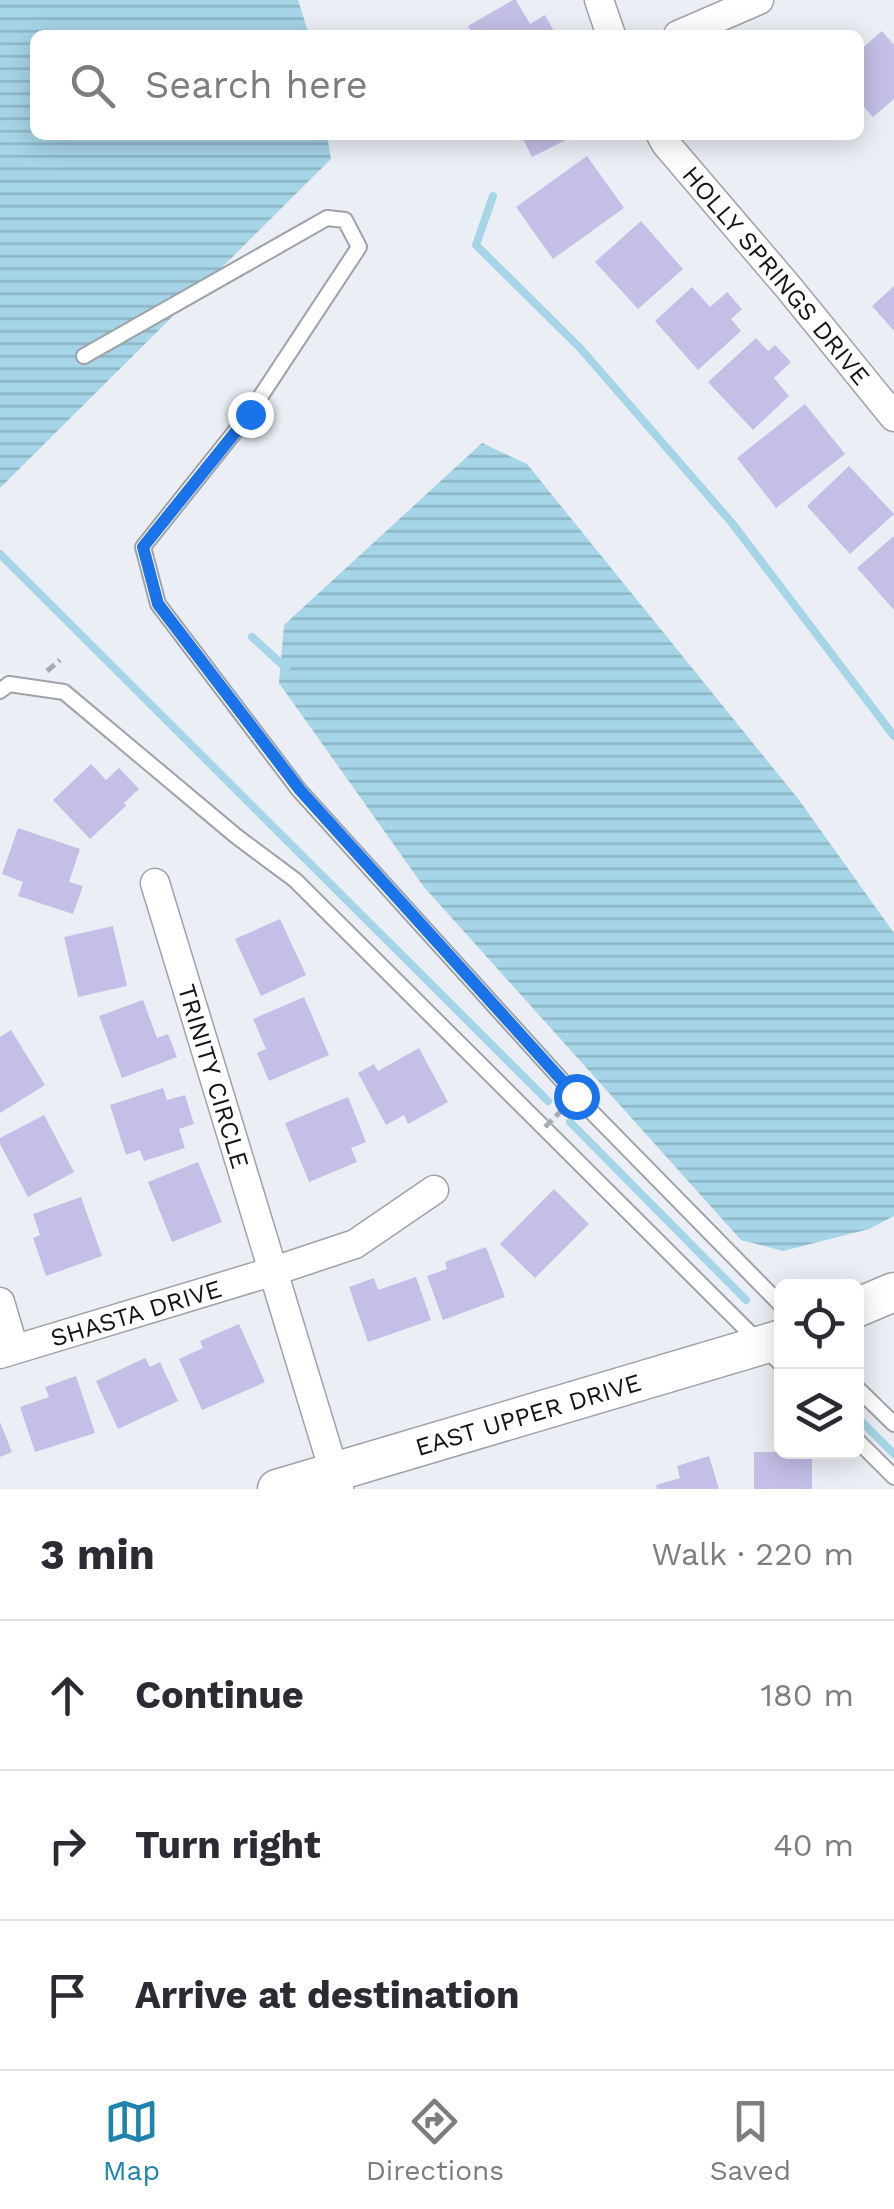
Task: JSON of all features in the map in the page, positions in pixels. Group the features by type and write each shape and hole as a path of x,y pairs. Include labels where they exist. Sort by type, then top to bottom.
{"main road":[{"path":"864,1305 894,1292"},
{"name":"EAST UPPER DRIVE","path":"278,1489 337,1480 774,1350"}],"street":[{"path":"599,0 610,30"},
{"path":"690,30 759,0"},
{"name":"HOLLY SPRINGS DRIVE","path":"664,140 894,417"},
{"name":"TRINITY CIRCLE","path":"154,883 337,1480"},
{"name":"SHASTA DRIVE","path":"7,1351 355,1244 434,1190"},
{"path":"0,1302 7,1351"}],"lane":[{"path":"84,356 326,218 345,220 359,247 250,414 143,547 158,604 300,790 774,1298"},
{"path":"0,691 10,684 64,692 236,836 296,880 774,1349"},
{"path":"864,1395 894,1424"},
{"path":"864,1447 894,1477"}],"path":[{"path":"45,672 60,660"},
{"path":"545,1128 580,1092"}],"water":[{"path":"0,0 298,0 307,30 30,30 30,140 328,140 331,159 0,488"},
{"path":"482,443 527,464 799,800 894,933 894,1216 869,1229 783,1251 741,1240 424,887 279,683 284,625"}],"building":[{"path":"516,0 530,24 545,15 553,30 470,30 468,26"},
{"path":"882,31 894,45 894,99 873,117 864,107 864,47"},
{"path":"524,140 566,140 532,157"},
{"path":"587,156 624,208 553,259 516,207"},
{"path":"641,221 683,269 638,309 595,262"},
{"path":"894,286 894,331 872,306"},
{"path":"692,287 710,307 727,292 742,309 731,319 741,331 698,370 655,321"},
{"path":"756,338 768,351 775,345 791,362 774,378 789,396 753,430 708,382"},
{"path":"805,404 845,454 776,508 737,458"},
{"path":"849,466 894,514 850,554 807,506"},
{"path":"894,536 894,610 857,568"},
{"path":"91,764 106,780 119,768 139,789 90,839 53,800"},
{"path":"18,828 80,849 69,882 83,886 73,914 18,896 23,882 2,874"},
{"path":"280,919 306,975 261,996 235,939"},
{"path":"113,926 127,986 78,997 64,937"},
{"path":"304,997 329,1055 269,1081 257,1053 266,1049 253,1019"},
{"path":"143,1000 157,1038 168,1034 177,1057 122,1078 99,1016"},
{"path":"11,1030 45,1085 0,1113 0,1037"},
{"path":"419,1048 448,1102 408,1124 404,1115 386,1125 358,1073 374,1064 378,1071"},
{"path":"163,1088 167,1100 185,1095 194,1124 179,1129 185,1148 144,1161 140,1150 126,1155 110,1105"},
{"path":"348,1097 366,1142 351,1148 357,1162 309,1182 285,1123"},
{"path":"44,1115 74,1172 28,1197 0,1138"},
{"path":"198,1162 222,1222 172,1242 148,1182"},
{"path":"554,1189 589,1224 535,1278 500,1244"},
{"path":"81,1197 102,1256 46,1276 33,1238 40,1235 33,1214"},
{"path":"486,1247 505,1297 443,1320 427,1276 447,1269 445,1262"},
{"path":"416,1277 431,1320 368,1342 349,1287 374,1278 378,1290"},
{"path":"239,1324 265,1382 202,1410 179,1359 203,1348 200,1341"},
{"path":"145,1358 150,1367 160,1362 178,1401 118,1429 96,1381"},
{"path":"76,1376 95,1433 35,1452 20,1407 49,1397 45,1387"},
{"path":"0,1422 12,1452 0,1457"},
{"path":"754,1452 774,1452 774,1459 812,1459 812,1489 754,1489"},
{"path":"709,1456 719,1489 657,1489 656,1485 680,1478 677,1466"}],"waterway":[{"path":"493,196 476,245 581,349 732,523 894,736"},
{"path":"0,554 548,1101"},
{"path":"252,637 286,668"},
{"path":"570,1122 746,1300"},
{"path":"864,1424 894,1454"}],"route":[{"path":"250,414 143,547 158,604 300,790 576,1096"}]}
